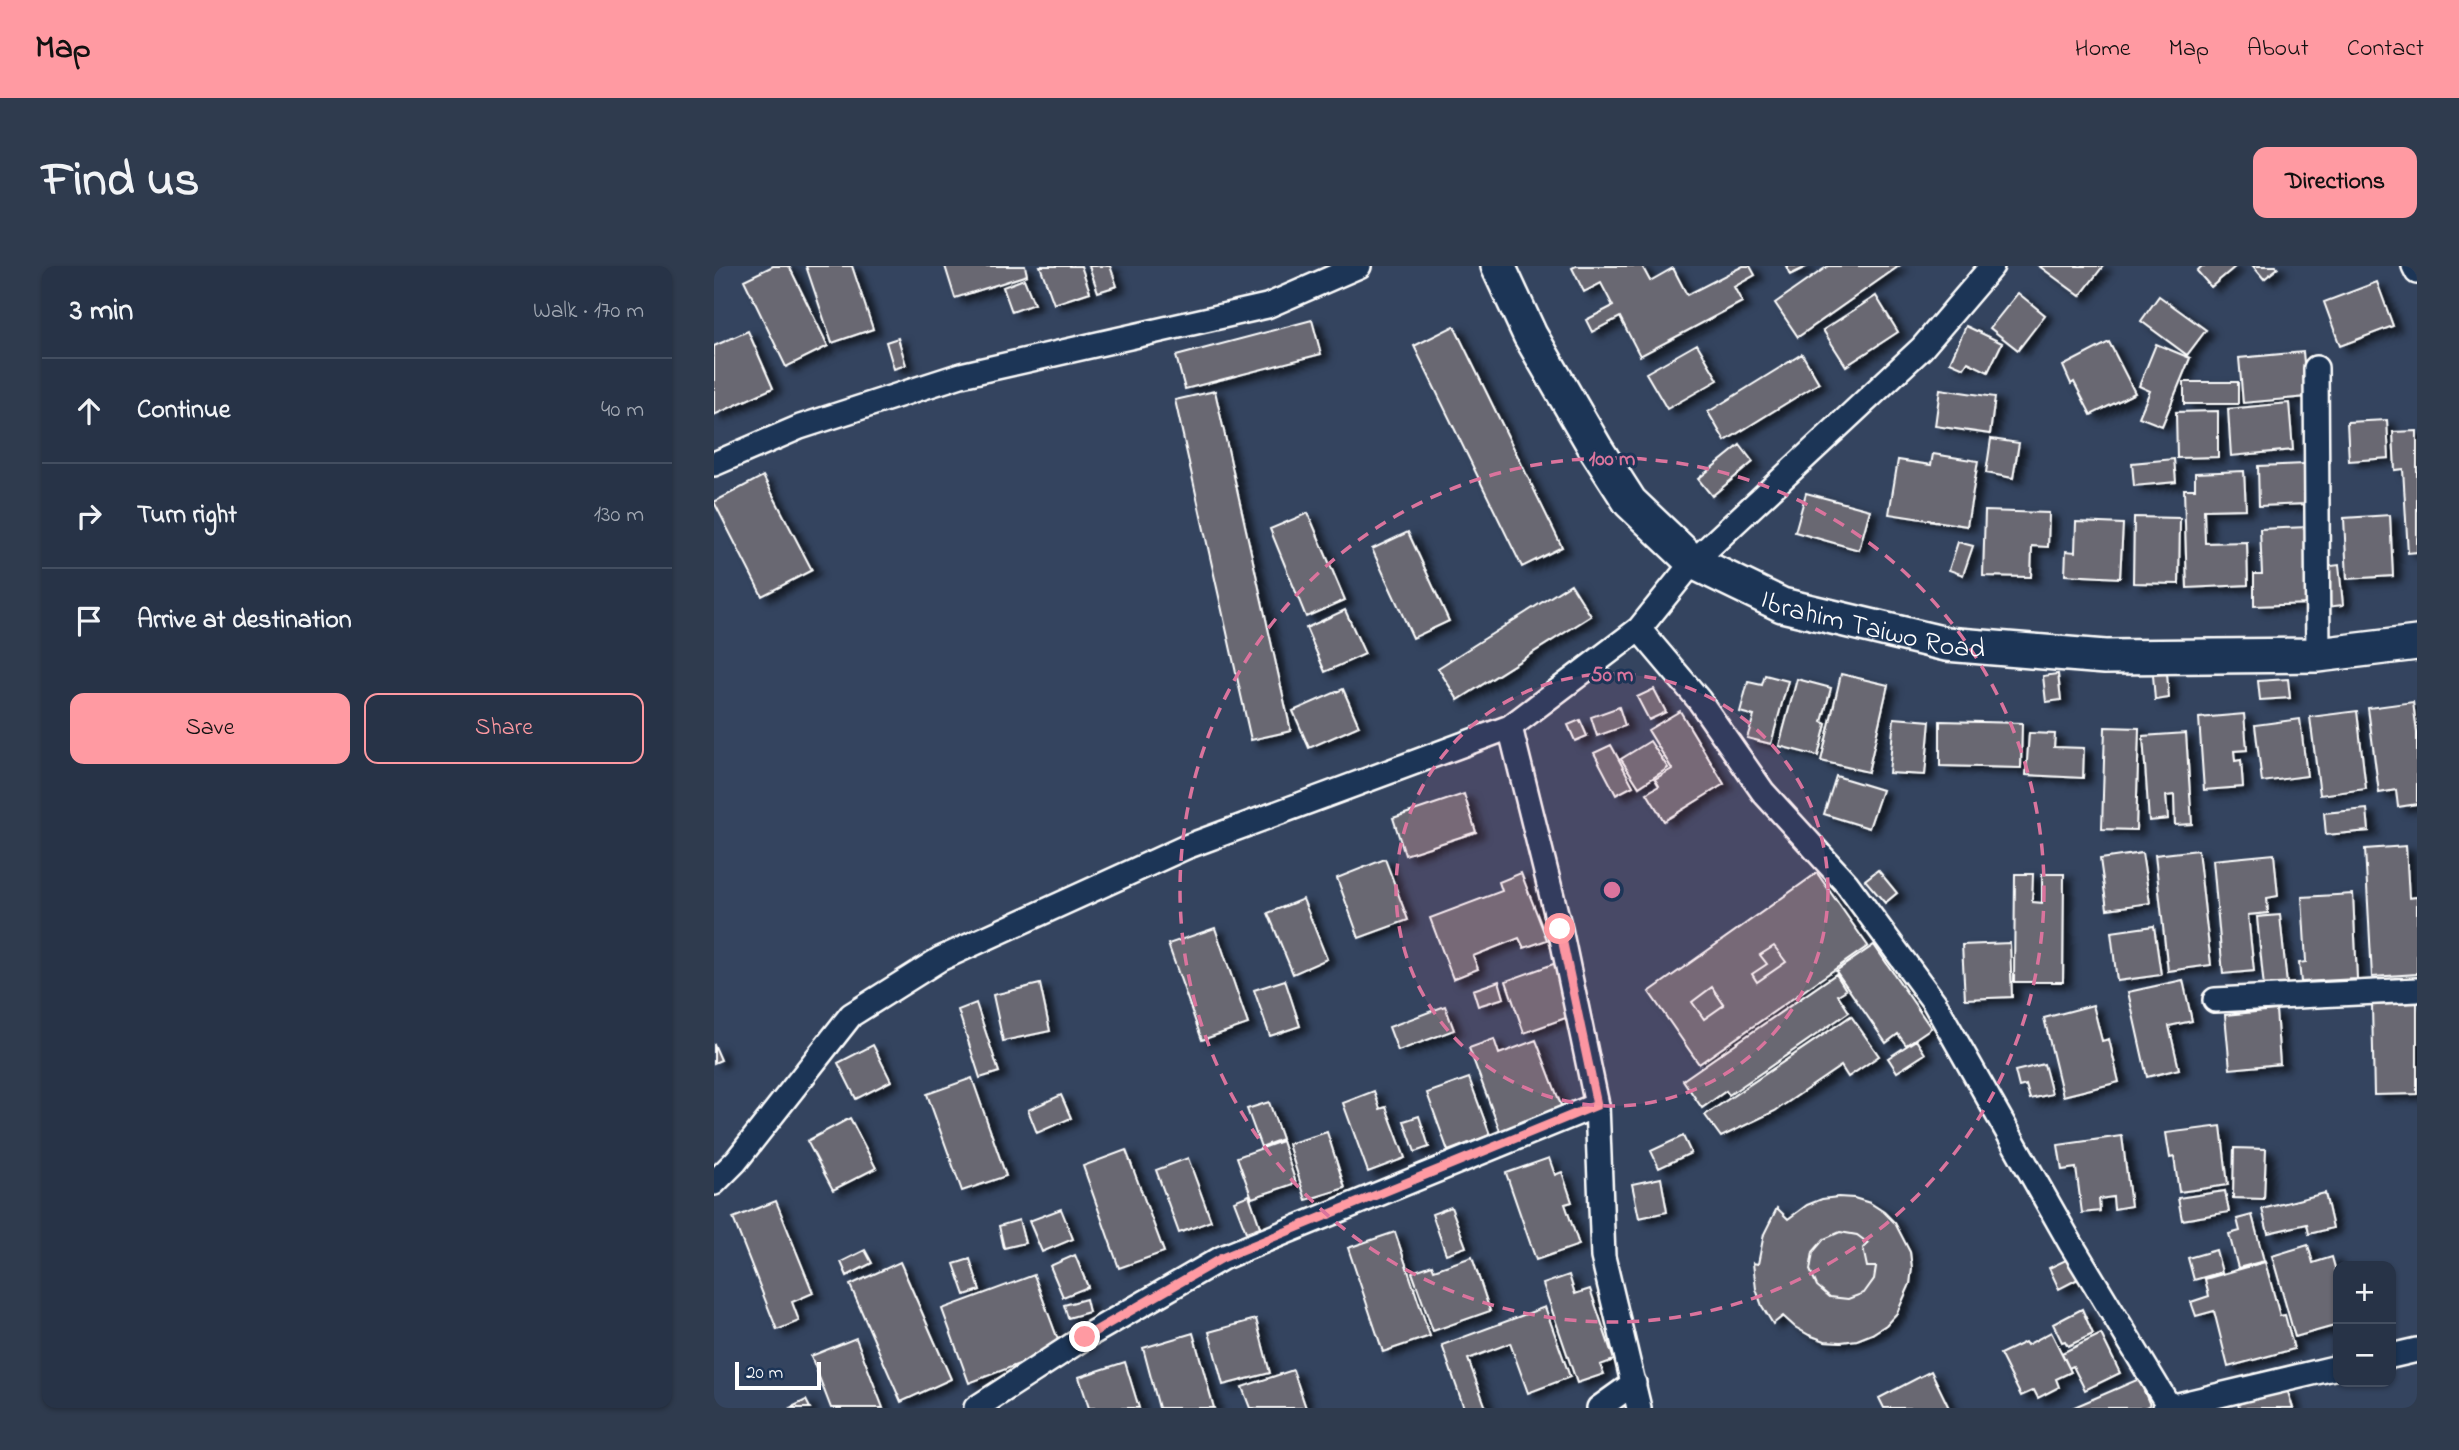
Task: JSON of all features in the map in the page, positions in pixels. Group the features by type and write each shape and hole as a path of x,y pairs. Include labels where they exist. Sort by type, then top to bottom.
{"main road":[{"name":"Ibrahim Taiwo Road","path":"1498,266 1530,335 1630,502 1693,562 1782,605 1946,644 2105,657 2318,655 2417,643"}],"street":[{"path":"714,464 800,428 961,375 1267,306 1359,266"},
{"path":"715,1180 736,1161 851,1015 940,959 1186,847 1510,727 1639,629 1693,562 1922,348 1992,266"},
{"path":"2414,266 2417,272"},
{"path":"2316,368 2318,655"},
{"path":"1639,629 1699,700 1763,792 1847,884 1934,1002 2071,1244 2168,1407 2333,1368"},
{"path":"1510,727 1560,929 1597,1105 1603,1257 1639,1408"},
{"path":"2215,1000 2417,990"},
{"path":"976,1408 1085,1337 1222,1258 1597,1105"},
{"path":"2396,1355 2417,1349"},
{"path":"1599,1408 1634,1383"}],"building":[{"path":"773,266 789,266 828,346 786,367 744,280"},
{"path":"806,266 852,266 873,329 832,343"},
{"path":"945,266 1025,266 1027,275 955,298"},
{"path":"1040,266 1081,266 1090,292 1054,304"},
{"path":"1089,266 1110,266 1117,286 1098,292"},
{"path":"1642,266 1650,281 1673,268 1687,295 1743,266 1750,266 1755,275 1734,287 1742,302 1640,356 1620,317 1592,332 1586,320 1613,306 1601,283 1584,292 1572,268"},
{"path":"1786,266 1808,266 1790,275"},
{"path":"1828,266 1899,266 1798,337 1775,303"},
{"path":"2039,266 2103,266 2080,296"},
{"path":"2202,266 2236,266 2211,287 2197,271"},
{"path":"2253,266 2276,266 2278,268 2264,279"},
{"path":"1024,279 1034,304 1012,312 1003,287"},
{"path":"2377,282 2393,326 2340,346 2324,302"},
{"path":"2018,293 2045,315 2018,350 1990,328"},
{"path":"1876,296 1898,332 1846,366 1823,330"},
{"path":"2159,296 2206,330 2187,355 2141,321"},
{"path":"1312,320 1321,354 1185,389 1176,356"},
{"path":"1454,326 1562,547 1522,567 1414,346"},
{"path":"1966,326 2002,343 1988,372 1968,362 1964,368 1950,362"},
{"path":"748,331 773,388 714,415 714,346"},
{"path":"898,338 906,365 894,369 886,342"},
{"path":"2109,342 2135,393 2091,415 2063,366"},
{"path":"1697,344 1718,380 1667,409 1646,373"},
{"path":"2156,344 2190,358 2162,426 2139,417 2150,391 2139,386"},
{"path":"2303,352 2307,397 2243,403 2239,358"},
{"path":"1802,354 1819,383 1725,441 1708,412"},
{"path":"2184,382 2238,382 2238,404 2184,404"},
{"path":"1940,389 1995,397 1990,434 1935,426"},
{"path":"1215,391 1291,731 1251,740 1175,400"},
{"path":"2289,403 2293,450 2231,456 2228,409"},
{"path":"2218,411 2218,457 2177,458 2176,412"},
{"path":"2387,420 2389,458 2349,461 2347,422"},
{"path":"2417,431 2417,552 2408,553 2403,469 2395,470 2393,432"},
{"path":"1991,439 2019,443 2013,478 1986,473"},
{"path":"1740,445 1753,462 1712,496 1698,479"},
{"path":"1933,454 1978,461 1967,526 1889,514 1898,460 1931,465"},
{"path":"2174,459 2176,482 2134,486 2132,463"},
{"path":"2305,464 2305,504 2259,506 2258,466"},
{"path":"2244,471 2246,509 2204,510 2205,543 2247,542 2248,585 2187,588 2184,489 2195,489 2195,473"},
{"path":"763,476 812,570 762,596 714,502"},
{"path":"1806,493 1870,510 1859,550 1795,532"},
{"path":"1985,511 2049,513 2048,547 2032,546 2031,577 1983,576"},
{"path":"1308,513 1345,600 1306,617 1270,529"},
{"path":"2390,515 2393,576 2347,579 2344,518"},
{"path":"2134,517 2180,518 2179,584 2133,583"},
{"path":"2076,522 2123,524 2120,578 2065,575 2066,551 2075,552"},
{"path":"2308,527 2310,604 2254,606 2254,574 2262,574 2260,529"},
{"path":"1408,532 1449,621 1413,638 1372,549"},
{"path":"1958,542 1973,546 1963,575 1949,570"},
{"path":"2339,565 2343,605 2327,607 2323,567"},
{"path":"1571,584 1591,616 1458,700 1438,668"},
{"path":"1345,610 1365,654 1325,672 1306,628"},
{"path":"1841,674 1888,685 1868,772 1821,761"},
{"path":"2058,674 2061,700 2046,702 2043,676"},
{"path":"2167,674 2169,698 2155,700 2153,675"},
{"path":"1765,675 1788,681 1771,744 1747,738 1754,716 1740,712 1748,682 1762,685"},
{"path":"1797,679 1831,688 1822,722 1826,724 1818,756 1779,746"},
{"path":"2288,679 2290,698 2260,700 2258,681"},
{"path":"1343,689 1359,726 1309,748 1293,711"},
{"path":"1654,689 1666,712 1649,720 1637,697"},
{"path":"2413,702 2417,733 2417,804 2398,807 2396,790 2379,793 2368,708"},
{"path":"1619,707 1625,726 1597,736 1591,717"},
{"path":"1680,711 1724,784 1664,821 1647,793 1659,786 1655,779 1672,769 1648,730"},
{"path":"2357,711 2366,789 2320,795 2310,717"},
{"path":"2244,714 2247,750 2234,751 2235,761 2241,760 2243,787 2204,790 2199,718"},
{"path":"1894,718 1930,721 1925,775 1889,773"},
{"path":"2300,719 2307,776 2262,782 2255,725"},
{"path":"1580,720 1587,736 1575,741 1568,725"},
{"path":"1940,721 2022,723 2021,768 1940,766"},
{"path":"2105,727 2139,728 2136,830 2102,829"},
{"path":"2029,733 2055,734 2054,747 2084,748 2083,778 2026,775"},
{"path":"2186,733 2192,824 2175,825 2174,795 2166,796 2168,819 2149,821 2143,736"},
{"path":"1650,741 1668,768 1639,787 1621,759"},
{"path":"1611,745 1633,786 1616,795 1594,753"},
{"path":"1836,776 1882,790 1869,828 1824,814"},
{"path":"1464,794 1476,832 1405,855 1393,818"},
{"path":"2367,809 2369,831 2326,835 2324,813"},
{"path":"2406,846 2409,898 2417,897 2417,974 2372,977 2365,849"},
{"path":"2198,850 2211,965 2168,971 2155,855"},
{"path":"2142,853 2150,903 2107,909 2100,859"},
{"path":"2274,854 2278,896 2267,898 2268,913 2248,915 2254,971 2223,974 2213,860"},
{"path":"1385,859 1408,920 1359,938 1337,878"},
{"path":"1878,870 1897,893 1885,903 1865,880"},
{"path":"1521,873 1547,940 1524,948 1519,938 1473,956 1478,969 1453,979 1430,918 1502,891 1499,882"},
{"path":"1817,873 1868,946 1699,1064 1649,992","holes":["1774,946 1786,962 1757,982 1752,974 1767,964 1760,955","1712,987 1724,1005 1704,1019 1692,1002"]},
{"path":"2015,874 2033,874 2032,902 2042,903 2042,874 2064,874 2063,982 2014,982"},
{"path":"2353,894 2357,979 2301,982 2299,963 2306,962 2302,897"},
{"path":"1303,899 1327,959 1293,974 1268,913"},
{"path":"2280,915 2287,985 2264,988 2257,917"},
{"path":"2154,926 2161,975 2117,981 2111,932"},
{"path":"1215,928 1248,1024 1202,1040 1168,944"},
{"path":"2010,943 2012,997 1965,999 1962,945"},
{"path":"1874,945 1931,1028 1906,1045 1898,1034 1886,1043 1836,971"},
{"path":"1774,946 1786,962 1757,982 1752,974 1767,964 1760,955"},
{"path":"1556,963 1574,1015 1524,1033 1506,981"},
{"path":"1836,974 1846,990 1838,995 1849,1012 1729,1095 1726,1091 1702,1108 1683,1080"},
{"path":"1285,980 1300,1026 1270,1036 1254,990"},
{"path":"2183,980 2192,1021 2169,1026 2179,1069 2147,1077 2128,992"},
{"path":"1499,981 1504,998 1478,1006 1473,990"},
{"path":"1040,984 1050,1031 1003,1041 993,995"},
{"path":"1712,987 1724,1005 1704,1019 1692,1002"},
{"path":"976,1003 999,1072 980,1078 958,1010"},
{"path":"2417,1003 2417,1094 2374,1095 2372,1005"},
{"path":"2093,1005 2102,1041 2109,1039 2119,1082 2063,1096 2044,1018"},
{"path":"1445,1006 1454,1030 1398,1051 1389,1027"},
{"path":"2276,1010 2280,1064 2230,1069 2225,1015"},
{"path":"1851,1016 1879,1056 1848,1077 1841,1066 1775,1111 1721,1137 1705,1115"},
{"path":"1494,1039 1499,1054 1536,1040 1562,1108 1500,1131 1469,1048"},
{"path":"1916,1040 1925,1054 1897,1072 1888,1058"},
{"path":"714,1044 721,1060 714,1063"},
{"path":"873,1045 891,1081 856,1099 838,1063"},
{"path":"2044,1064 2052,1094 2030,1099 2026,1085 2019,1087 2015,1071"},
{"path":"972,1078 1006,1176 962,1191 927,1094"},
{"path":"1469,1078 1490,1135 1448,1151 1427,1093"},
{"path":"1374,1091 1380,1109 1386,1107 1405,1158 1368,1172 1343,1103"},
{"path":"1061,1095 1071,1118 1037,1133 1028,1110"},
{"path":"1269,1102 1282,1139 1261,1147 1247,1109"},
{"path":"1419,1116 1429,1147 1415,1152 1404,1121"},
{"path":"850,1118 876,1168 833,1190 807,1141"},
{"path":"2221,1126 2228,1185 2179,1192 2174,1157 2170,1158 2166,1133"},
{"path":"1327,1132 1345,1188 1306,1200 1288,1144"},
{"path":"1683,1136 1691,1153 1659,1168 1651,1151"},
{"path":"2122,1136 2131,1206 2114,1209 2113,1197 2099,1199 2100,1211 2082,1213 2076,1168 2062,1170 2058,1145"},
{"path":"1282,1141 1296,1183 1252,1198 1237,1157"},
{"path":"2234,1148 2266,1149 2264,1199 2233,1198"},
{"path":"1126,1150 1164,1252 1119,1268 1083,1166"},
{"path":"1188,1158 1211,1221 1179,1233 1156,1170"},
{"path":"1549,1158 1555,1175 1562,1172 1572,1202 1565,1204 1579,1245 1536,1260 1506,1173"},
{"path":"1661,1178 1667,1212 1639,1218 1632,1184"},
{"path":"2225,1191 2229,1212 2182,1220 2178,1198"},
{"path":"2325,1193 2333,1228 2309,1234 2307,1224 2268,1233 2262,1209"},
{"path":"1249,1195 1260,1227 1246,1232 1234,1201"},
{"path":"1854,1198 1870,1203 1895,1223 1910,1252 1910,1284 1897,1313 1886,1325 1857,1340 1825,1341 1795,1327 1783,1316 1773,1324 1756,1289 1753,1263 1758,1264 1764,1234 1777,1208 1788,1219 1807,1205 1822,1199","holes":["1840,1232 1857,1235 1868,1243 1863,1248 1867,1267 1876,1267 1874,1279 1864,1293 1848,1299 1830,1297 1817,1286 1810,1270 1813,1252 1824,1239"]},
{"path":"776,1201 813,1293 792,1302 799,1321 777,1330 733,1218"},
{"path":"1451,1207 1466,1247 1446,1254 1432,1214"},
{"path":"1061,1209 1073,1239 1042,1252 1029,1221"},
{"path":"2252,1215 2264,1261 2238,1268 2229,1234 2240,1231 2237,1219"},
{"path":"1019,1220 1025,1243 1004,1248 999,1226"},
{"path":"1395,1232 1430,1336 1383,1352 1348,1248"},
{"path":"1840,1232 1857,1235 1868,1243 1863,1248 1867,1267 1876,1267 1874,1279 1864,1293 1848,1299 1830,1297 1817,1286 1810,1270 1813,1252 1824,1239"},
{"path":"2308,1245 2313,1263 2332,1257 2333,1326 2295,1337 2272,1256"},
{"path":"865,1250 872,1263 847,1276 841,1262"},
{"path":"2216,1250 2222,1272 2194,1280 2188,1258"},
{"path":"1075,1255 1088,1287 1063,1297 1050,1266"},
{"path":"1472,1257 1490,1311 1433,1331 1412,1272 1432,1265 1434,1270"},
{"path":"970,1259 980,1290 965,1295 954,1264"},
{"path":"2068,1259 2078,1279 2059,1289 2049,1268"},
{"path":"900,1262 951,1379 901,1402 850,1285"},
{"path":"2265,1262 2280,1316 2285,1315 2294,1349 2228,1367 2214,1311 2196,1316 2191,1302 2209,1296 2205,1279"},
{"path":"1034,1275 1061,1348 969,1383 942,1309"},
{"path":"1569,1275 1575,1294 1590,1289 1614,1360 1600,1365 1604,1374 1577,1383 1543,1284"},
{"path":"1086,1299 1089,1312 1068,1318 1064,1305"},
{"path":"1545,1307 1570,1377 1528,1393 1510,1343 1468,1359 1486,1408 1464,1408 1442,1345"},
{"path":"2082,1309 2093,1334 2068,1346 2065,1341 2062,1342 2053,1324"},
{"path":"1256,1319 1270,1373 1223,1385 1209,1332"},
{"path":"2051,1332 2071,1372 2056,1379 2059,1387 2038,1398 2034,1390 2021,1396 2000,1354 2025,1342 2027,1345"},
{"path":"1193,1333 1214,1408 1159,1408 1143,1348"},
{"path":"2101,1334 2120,1373 2085,1390 2073,1366 2069,1368 2062,1353"},
{"path":"856,1338 883,1408 831,1408 811,1356"},
{"path":"1125,1362 1139,1408 1089,1408 1079,1377"},
{"path":"1293,1370 1306,1408 1250,1408 1242,1387"},
{"path":"1931,1371 1949,1408 1884,1408 1879,1398"},
{"path":"2139,1379 2150,1405 2144,1408 2072,1408"},
{"path":"2287,1389 2293,1408 2239,1408 2238,1404"},
{"path":"806,1400 810,1408 790,1408"}],"route":[{"path":"1085,1337 1222,1258 1597,1105 1560,929"}]}
